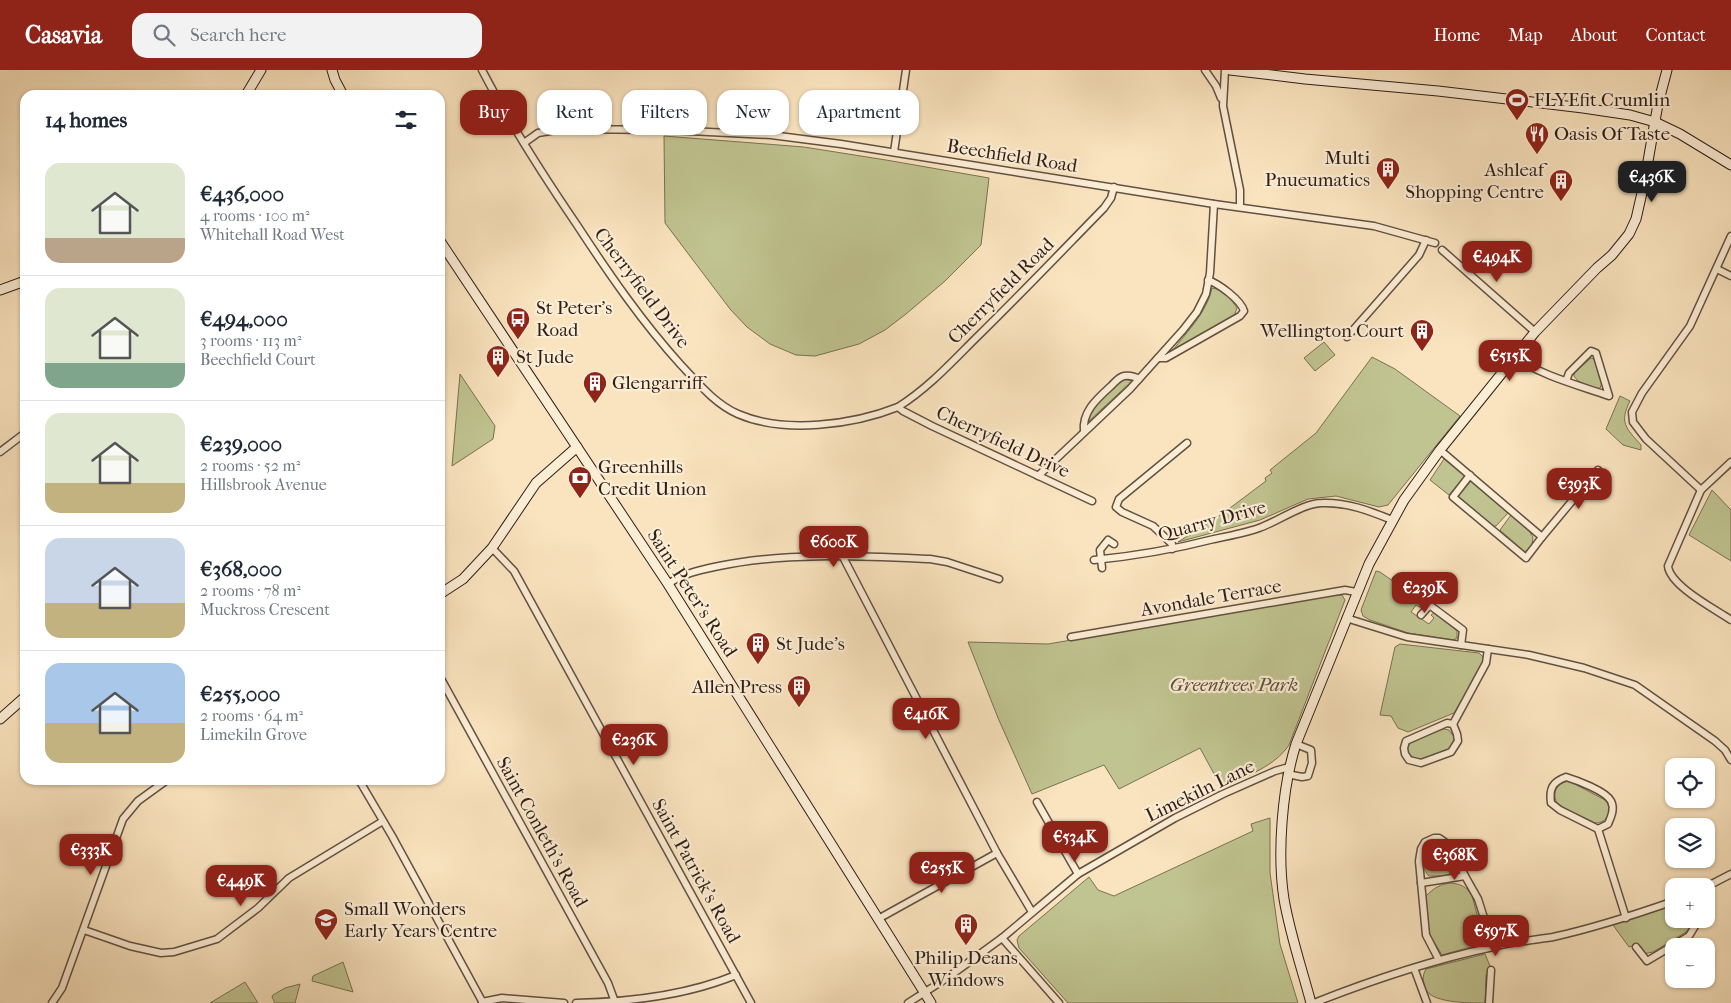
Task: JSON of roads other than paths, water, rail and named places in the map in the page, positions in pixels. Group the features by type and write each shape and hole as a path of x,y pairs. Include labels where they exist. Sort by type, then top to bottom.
{"main road":[{"path":"249,90 255,70"},
{"path":"249,90 262,70"},
{"path":"326,70 335,80"},
{"path":"332,70 340,90"},
{"path":"1230,70 1583,108 1630,115 1655,122 1680,134 1731,165"},
{"path":"1313,1003 1289,924 1282,877 1281,849 1288,771 1296,744 1356,592 1392,520 1440,450 1535,332 1612,255 1630,234 1636,219 1644,184 1667,70"},
{"name":"Saint Peter's Road","path":"445,249 668,584 931,1003"},
{"path":"0,290 20,284"},
{"path":"445,591 463,579 492,548 536,483 577,447"},
{"path":"0,719 20,701"}],"street":[{"name":"Cherryfield Drive","path":"482,70 524,143 610,275 666,348 702,388 722,404 738,414 755,419 778,424 808,425 842,423 898,407 932,426 1092,501"},
{"path":"894,152 906,70"},
{"path":"1205,70 1216,86 1223,106 1240,190 1240,206"},
{"path":"1223,106 1225,70"},
{"name":"Beechfield Road","path":"524,143 538,133 562,129 669,130 771,135 894,152 1214,204 1240,206 1374,226 1436,243"},
{"name":"Cherryfield Road","path":"898,407 941,372 1030,285 1104,208 1111,198 1114,187"},
{"path":"1038,476 1139,379 1197,312 1206,294 1214,204"},
{"path":"1701,490 1646,439 1633,422 1632,412 1642,393 1690,326 1731,236"},
{"path":"1347,337 1419,255 1426,240"},
{"path":"1442,250 1535,332"},
{"path":"1717,269 1731,276"},
{"path":"1158,358 1166,358 1240,316 1244,311 1243,307 1235,299 1215,282 1208,280"},
{"path":"1515,357 1566,381 1609,396 1596,353 1591,351 1569,373 1566,381"},
{"path":"1084,431 1083,424 1086,414 1096,400 1121,377 1131,376 1139,379"},
{"path":"0,452 20,437"},
{"path":"1172,549 1172,544 1153,526 1122,512 1116,507 1119,499 1187,444"},
{"path":"1440,450 1542,537"},
{"path":"1731,462 1701,490 1668,566 1669,571 1682,588 1731,620"},
{"path":"1470,475 1453,497 1526,558 1598,470"},
{"name":"Quarry Drive","path":"1097,560 1172,549 1259,528 1300,509 1320,503 1345,504 1392,520"},
{"path":"1102,568 1097,560 1100,550 1108,540 1114,544"},
{"name":"Saint Patrick's Road","path":"492,548 514,571 751,1003"},
{"path":"668,584 686,573 729,564 783,557 930,559 947,562 999,579"},
{"path":"843,557 997,853 1032,912"},
{"path":"1396,580 1463,630 1461,645"},
{"name":"Avondale Terrace","path":"1071,637 1345,590 1356,592"},
{"path":"1421,616 1430,605"},
{"path":"1346,618 1394,634 1529,655 1584,668 1634,685 1728,748 1731,760"},
{"path":"1453,724 1486,663 1488,649"},
{"name":"Saint Conleth's Road","path":"445,686 608,983 615,1002"},
{"path":"1447,723 1453,724 1458,741 1451,752 1421,763 1409,760 1404,748 1406,741 1447,723"},
{"name":"Limekiln Lane","path":"908,1003 1002,938 1078,874 1175,818 1275,771 1288,771 1302,777 1308,776 1312,764 1311,750 1296,744"},
{"path":"1598,829 1608,824 1614,812 1611,801 1603,794 1575,779 1566,777 1554,783 1550,792 1551,803 1560,810 1598,829 1626,918"},
{"path":"52,1003 62,988 123,820 138,801 160,785"},
{"path":"362,785 483,1002 502,998 564,1003"},
{"path":"1037,802 1078,874"},
{"path":"84,930 130,946 161,952 174,952 210,942 217,939 258,908 289,878 383,821"},
{"path":"1439,960 1426,936 1419,861 1421,849 1425,842 1434,838 1439,838 1449,844 1478,899 1493,946"},
{"path":"878,919 997,853"},
{"path":"1715,882 1731,874"},
{"path":"1421,883 1465,876"},
{"path":"1313,1003 1348,989 1439,960 1493,946 1554,936 1626,918 1665,904"},
{"path":"1636,947 1647,960 1689,936 1694,928"},
{"path":"1002,938 1059,1003"},
{"path":"1414,968 1427,1003"},
{"path":"1489,1003 1491,970"},
{"path":"576,1003 615,1002 647,998 736,975"}],"place":[{"name":"FLYEfit Crumlin","path":"1517,121"},
{"name":"Oasis Of Taste","path":"1537,155"},
{"name":"Multi Pnueumatics","path":"1388,190"},
{"name":"Ashleaf Shopping Centre","path":"1561,202"},
{"name":"St Peter's Road","path":"518,340"},
{"name":"Wellington Court","path":"1422,352"},
{"name":"St Jude","path":"498,378"},
{"name":"Glengarriff","path":"595,404"},
{"name":"Greenhills Credit Union","path":"580,499"},
{"name":"St Jude's","path":"758,665"},
{"name":"Allen Press","path":"799,708"},
{"name":"Small Wonders Early Years Centre","path":"326,941"},
{"name":"Philip Deans Windows","path":"966,946"}],"park label":[{"name":"Greentrees Park","path":"1234,685"}]}
